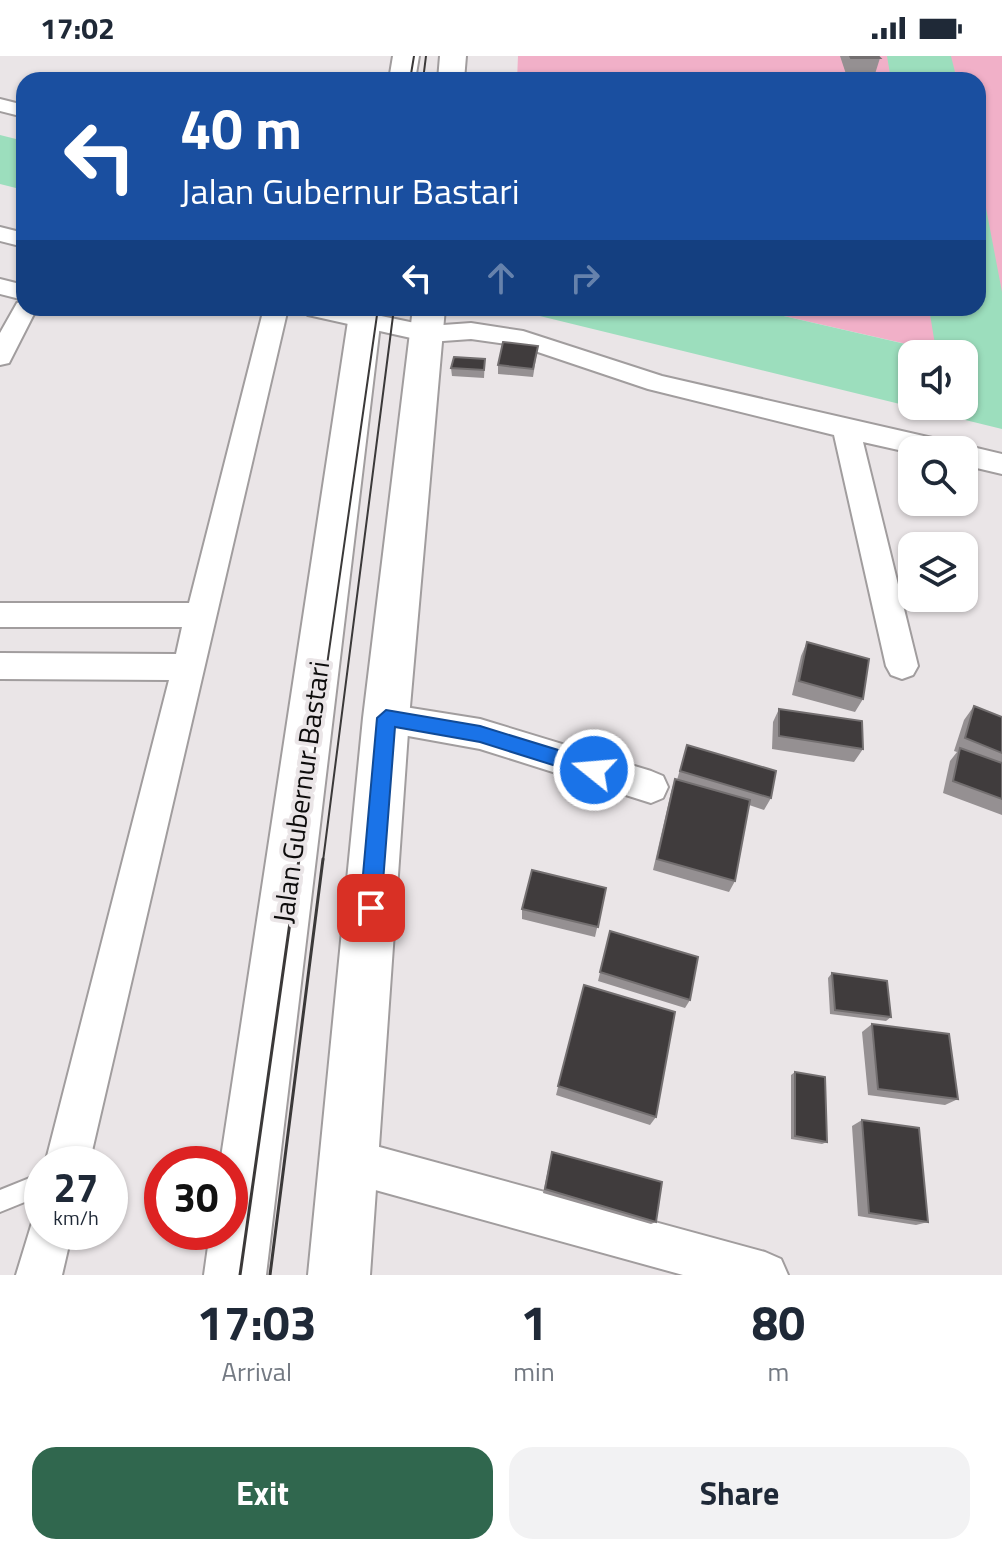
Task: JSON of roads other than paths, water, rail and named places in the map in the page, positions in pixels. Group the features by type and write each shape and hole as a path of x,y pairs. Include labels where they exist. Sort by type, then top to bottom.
{"highway":[{"path":"339,1275 386,718 412,318"},
{"name":"Jalan Gubernur Bastari","path":"235,1275 412,318"}],"street":[{"path":"0,357 21,316"},
{"path":"71,1146 185,667 274,316"},
{"path":"391,316 523,339 657,383 898,440"},
{"path":"846,429 902,666"},
{"path":"978,458 1002,464"},
{"path":"0,615 198,615"},
{"path":"0,666 185,667"},
{"path":"386,718 480,734 651,787"},
{"path":"350,1161 765,1275"},
{"path":"39,1275 45,1250"}],"lane":[{"path":"0,1201 24,1191"}],"tram line":[{"path":"411,72 414,56"},
{"path":"424,72 426,56"},
{"path":"299,861 377,316"},
{"path":"323,861 393,316"},
{"path":"240,1275 299,859"},
{"path":"270,1275 323,859"}]}
